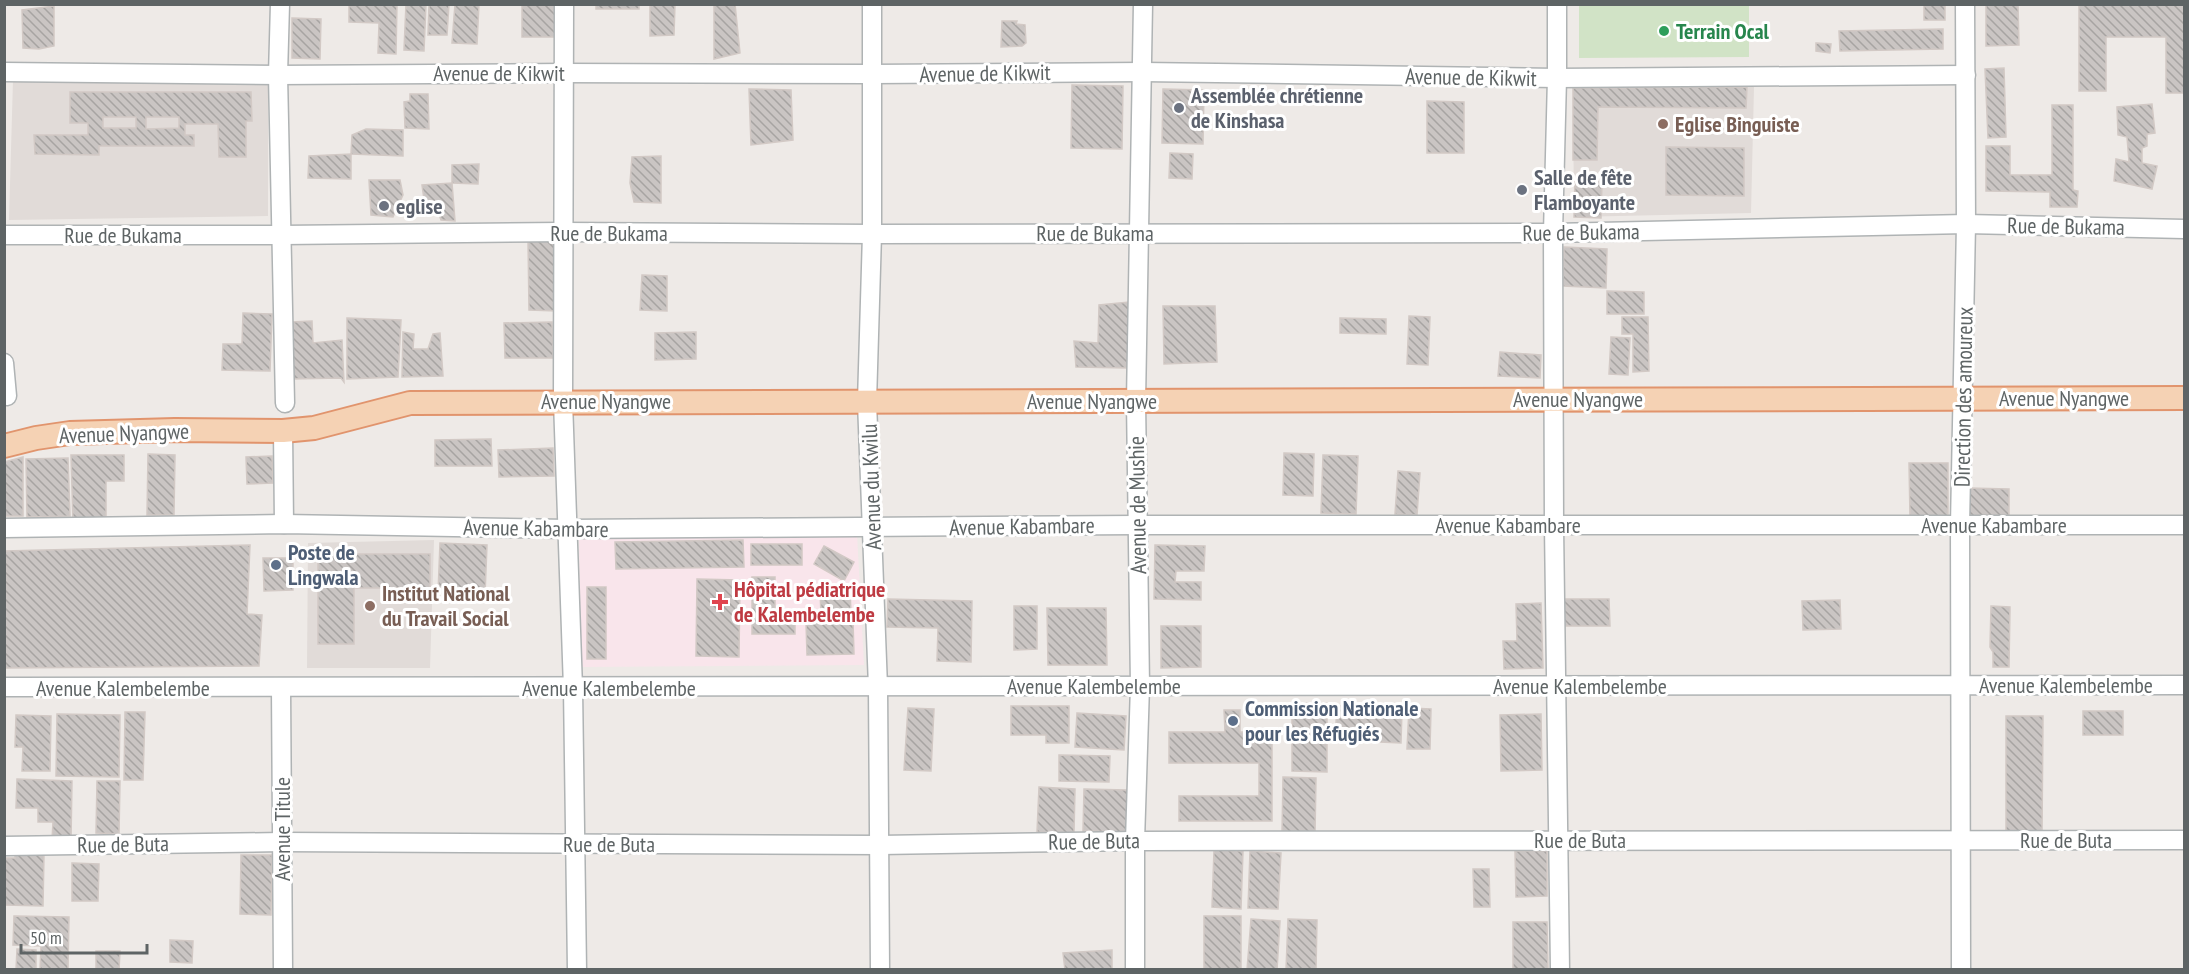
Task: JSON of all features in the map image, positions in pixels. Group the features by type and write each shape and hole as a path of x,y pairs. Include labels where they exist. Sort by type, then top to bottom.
{"main road":[{"name":"Avenue Nyangwe","path":"4,446 70,433 175,430 284,431 314,428 410,403 2184,398"}],"street":[{"path":"280,4 278,75 285,403"},
{"path":"564,4 563,401 573,688 577,969"},
{"name":"Avenue du Kwilu","path":"872,4 872,234 867,402 878,687 880,969"},
{"name":"Avenue de Mushie","path":"1135,969 1135,841 1140,686 1136,401 1143,4"},
{"path":"1557,4 1553,233 1560,969"},
{"name":"Direction des amoureux","path":"1961,969 1960,525 1966,224 1965,4"},
{"name":"Avenue de Kikwit","path":"4,72 278,75 1143,72 1557,78 1966,75"},
{"name":"Rue de Bukama","path":"4,235 563,232 1553,233 1966,224 2184,229"},
{"path":"4,363 7,396"},
{"path":"284,431 284,524"},
{"name":"Avenue Kabambare","path":"4,528 284,524 568,529 1137,525 2184,525"},
{"name":"Avenue Kalembelembe","path":"4,687 2184,685"},
{"name":"Avenue Titule","path":"281,688 283,969"},
{"name":"Rue de Buta","path":"4,846 282,842 880,845 1135,841 2184,840"}],"shaded area":[{"path":"13,80 268,84 268,216 9,220"},
{"name":"Eglise Binguiste","path":"1754,87 1751,213 1574,217 1573,88"},
{"name":"Hôpital pédiatrique de Kalembelembe","path":"857,534 864,665 581,667 579,539"},
{"name":"Institut National du Travail Social","path":"434,540 430,668 307,668 308,543"}],"green space":[{"name":"Terrain Ocal","path":"1579,5 1749,5 1749,57 1579,58"}],"building":[{"path":"349,4 397,4 396,54 378,53 379,23 349,22"},
{"path":"406,4 426,4 424,51 404,50"},
{"path":"429,4 449,4 447,35 428,35"},
{"path":"455,4 479,4 477,44 452,43"},
{"path":"522,4 557,4 558,37 522,37"},
{"path":"596,4 639,4 639,9 596,9"},
{"path":"650,4 675,4 674,35 650,36"},
{"path":"714,4 735,4 740,53 714,59"},
{"path":"1924,4 1945,4 1945,20 1924,20"},
{"path":"1986,4 2018,4 2019,45 1986,46"},
{"path":"2079,4 2184,4 2184,93 2166,93 2166,37 2106,37 2106,91 2079,91"},
{"path":"54,6 54,46 39,49 23,48 22,10"},
{"path":"292,18 321,19 320,59 292,58"},
{"path":"1002,21 1017,21 1016,24 1025,25 1026,43 1022,46 1001,47"},
{"path":"1943,29 1943,49 1840,51 1839,31"},
{"path":"1816,43 1831,44 1830,53 1816,51"},
{"path":"2004,68 2006,137 1988,138 1985,69"},
{"path":"1072,85 1123,86 1122,149 1071,148"},
{"path":"1747,87 1746,108 1598,107 1597,160 1573,160 1573,88"},
{"path":"749,89 791,90 793,140 751,145"},
{"path":"1163,89 1204,90 1203,144 1162,143"},
{"path":"70,92 251,92 252,121 246,121 246,157 219,157 218,124 185,124 185,135 194,135 194,146 99,146 99,155 35,154 34,135 88,135 88,123 70,123","holes":["103,117 136,117 136,128 103,128","146,117 179,117 179,128 146,129"]},
{"path":"410,94 428,94 429,129 405,128 404,102 410,101"},
{"path":"1427,101 1464,102 1464,153 1427,153"},
{"path":"2152,104 2155,133 2147,134 2147,146 2142,148 2142,163 2157,166 2152,189 2114,181 2116,159 2129,162 2127,137 2118,135 2117,107"},
{"path":"2052,105 2073,105 2073,190 2078,191 2077,207 2050,207 2050,192 1986,191 1986,146 2010,146 2010,175 2052,175"},
{"path":"366,129 403,130 403,156 351,154 352,135"},
{"path":"1666,147 1744,148 1744,196 1666,195"},
{"path":"1170,153 1193,154 1192,179 1169,178"},
{"path":"351,154 351,179 308,178 309,156"},
{"path":"661,156 661,203 634,202 630,183 632,157"},
{"path":"479,164 478,184 452,183 452,165"},
{"name":"eglise","path":"369,180 400,180 403,195 393,217 371,215"},
{"path":"1575,180 1602,181 1601,218 1574,217"},
{"path":"452,183 455,221 441,220 439,214 426,214 422,185"},
{"path":"528,240 559,240 557,311 529,310"},
{"path":"1564,247 1607,249 1606,288 1563,286"},
{"path":"642,275 667,276 667,311 640,310"},
{"path":"1607,291 1644,292 1644,314 1607,314"},
{"path":"1129,302 1127,368 1076,367 1074,341 1098,343 1099,305"},
{"path":"1163,306 1215,306 1217,362 1164,364"},
{"path":"243,313 272,314 270,371 222,370 223,344 242,344"},
{"path":"1409,316 1430,317 1428,365 1407,364"},
{"path":"1622,317 1648,317 1649,371 1633,372 1633,334 1622,334"},
{"path":"347,318 401,320 398,377 347,379"},
{"path":"1340,318 1386,319 1386,334 1340,333"},
{"path":"312,321 313,343 342,340 344,382 341,378 291,379 291,322"},
{"path":"552,322 553,358 505,358 504,323"},
{"path":"403,332 414,334 413,349 428,349 433,334 440,333 443,376 402,377"},
{"path":"696,332 696,359 655,360 655,333"},
{"path":"1611,337 1630,338 1628,375 1609,374"},
{"path":"1500,352 1541,355 1540,378 1498,376"},
{"path":"491,439 492,466 435,466 435,440"},
{"path":"553,448 554,476 499,477 498,450"},
{"path":"1284,453 1314,454 1313,496 1283,495"},
{"path":"148,454 175,455 174,515 147,515"},
{"path":"71,455 124,455 124,481 106,481 106,521 73,522"},
{"path":"1323,455 1358,456 1356,514 1321,513"},
{"path":"272,456 273,483 247,484 246,457"},
{"path":"23,457 23,516 4,516 4,462"},
{"path":"68,458 70,516 27,517 26,459"},
{"path":"1909,463 1948,463 1948,517 1910,517"},
{"path":"1398,471 1420,473 1417,515 1395,514"},
{"path":"1968,488 2009,489 2009,519 1967,518"},
{"path":"743,540 744,567 616,569 615,542"},
{"path":"440,543 487,545 485,595 438,593"},
{"path":"751,544 802,544 802,565 751,565"},
{"path":"250,545 247,614 262,615 259,666 4,668 4,551"},
{"path":"1155,545 1205,546 1204,571 1176,571 1175,582 1201,582 1201,600 1154,599"},
{"path":"824,546 854,562 844,581 814,564"},
{"path":"318,554 430,554 430,588 354,588 354,644 318,644"},
{"path":"263,558 293,558 293,590 264,591"},
{"path":"752,577 775,577 775,610 795,610 795,634 752,634"},
{"path":"697,579 740,580 739,657 696,656"},
{"path":"587,587 606,587 606,659 587,659"},
{"path":"850,588 851,614 821,615 820,589"},
{"path":"888,599 972,601 971,662 937,661 938,628 887,627"},
{"path":"1561,599 1609,599 1610,626 1562,626"},
{"path":"1840,600 1841,629 1803,630 1802,601"},
{"path":"1541,603 1543,668 1504,669 1503,641 1517,641 1516,604"},
{"path":"1014,606 1037,606 1037,649 1014,650"},
{"path":"1991,606 2010,607 2009,667 1993,667 1993,652 1990,647"},
{"path":"1047,608 1106,608 1107,665 1048,665"},
{"path":"853,621 854,654 807,655 806,622"},
{"path":"1161,626 1201,626 1201,667 1161,668"},
{"path":"1292,703 1327,703 1327,772 1292,771"},
{"path":"1011,706 1069,706 1069,743 1046,743 1046,735 1011,735"},
{"path":"1337,706 1402,710 1401,743 1335,740"},
{"path":"908,708 934,709 931,771 904,770"},
{"path":"1409,708 1431,709 1430,749 1407,749"},
{"path":"1224,710 1240,710 1240,732 1272,732 1272,821 1179,821 1179,796 1259,796 1259,763 1169,763 1169,732 1225,732"},
{"path":"2083,711 2123,711 2123,735 2083,735"},
{"path":"125,712 145,712 143,780 124,780"},
{"path":"1077,713 1126,716 1124,750 1075,747"},
{"path":"57,714 120,715 119,777 56,776"},
{"path":"1541,714 1542,770 1501,771 1500,715"},
{"path":"16,715 51,716 50,771 22,771 23,747 15,747"},
{"path":"2006,716 2043,716 2042,836 2006,836"},
{"path":"1059,755 1110,756 1109,782 1059,781"},
{"path":"1283,777 1316,778 1315,834 1282,833"},
{"path":"17,779 72,781 71,841 52,840 53,822 38,822 38,808 16,808"},
{"path":"97,781 120,781 119,834 96,833"},
{"path":"1039,787 1075,789 1074,833 1037,832"},
{"path":"1084,789 1127,790 1126,832 1083,831"},
{"path":"1214,850 1243,851 1241,909 1212,907"},
{"path":"1250,851 1281,853 1278,909 1248,908"},
{"path":"1515,851 1547,851 1547,896 1516,897"},
{"path":"15,853 44,854 43,906 5,905 5,858 15,858"},
{"path":"241,855 272,855 271,915 240,914"},
{"path":"72,863 99,864 98,901 72,901"},
{"path":"1473,869 1489,869 1490,907 1474,907"},
{"path":"14,916 69,917 68,970 40,970 41,946 13,945"},
{"path":"1204,916 1241,916 1241,970 1204,970"},
{"path":"1251,919 1280,921 1277,970 1247,970"},
{"path":"1288,919 1317,920 1316,970 1286,970"},
{"path":"1513,922 1547,922 1548,970 1513,970"},
{"path":"170,940 193,941 192,963 170,962"},
{"path":"17,949 36,950 36,970 16,970"},
{"path":"1112,950 1112,970 1065,970 1063,953"},
{"path":"96,951 120,951 119,970 96,970"}],"place":[{"name":"Terrain Ocal","path":"1664,31"},
{"name":"Assemblée chrétienne de Kinshasa","path":"1179,108"},
{"name":"Eglise Binguiste","path":"1663,124"},
{"name":"Salle de fête Flamboyante","path":"1522,190"},
{"name":"eglise","path":"384,206"},
{"name":"Poste de Lingwala","path":"276,565"},
{"name":"Hôpital pédiatrique de Kalembelembe","path":"720,602"},
{"name":"Institut National du Travail Social","path":"370,606"},
{"name":"Commission Nationale pour les Réfugiés","path":"1233,721"}]}
